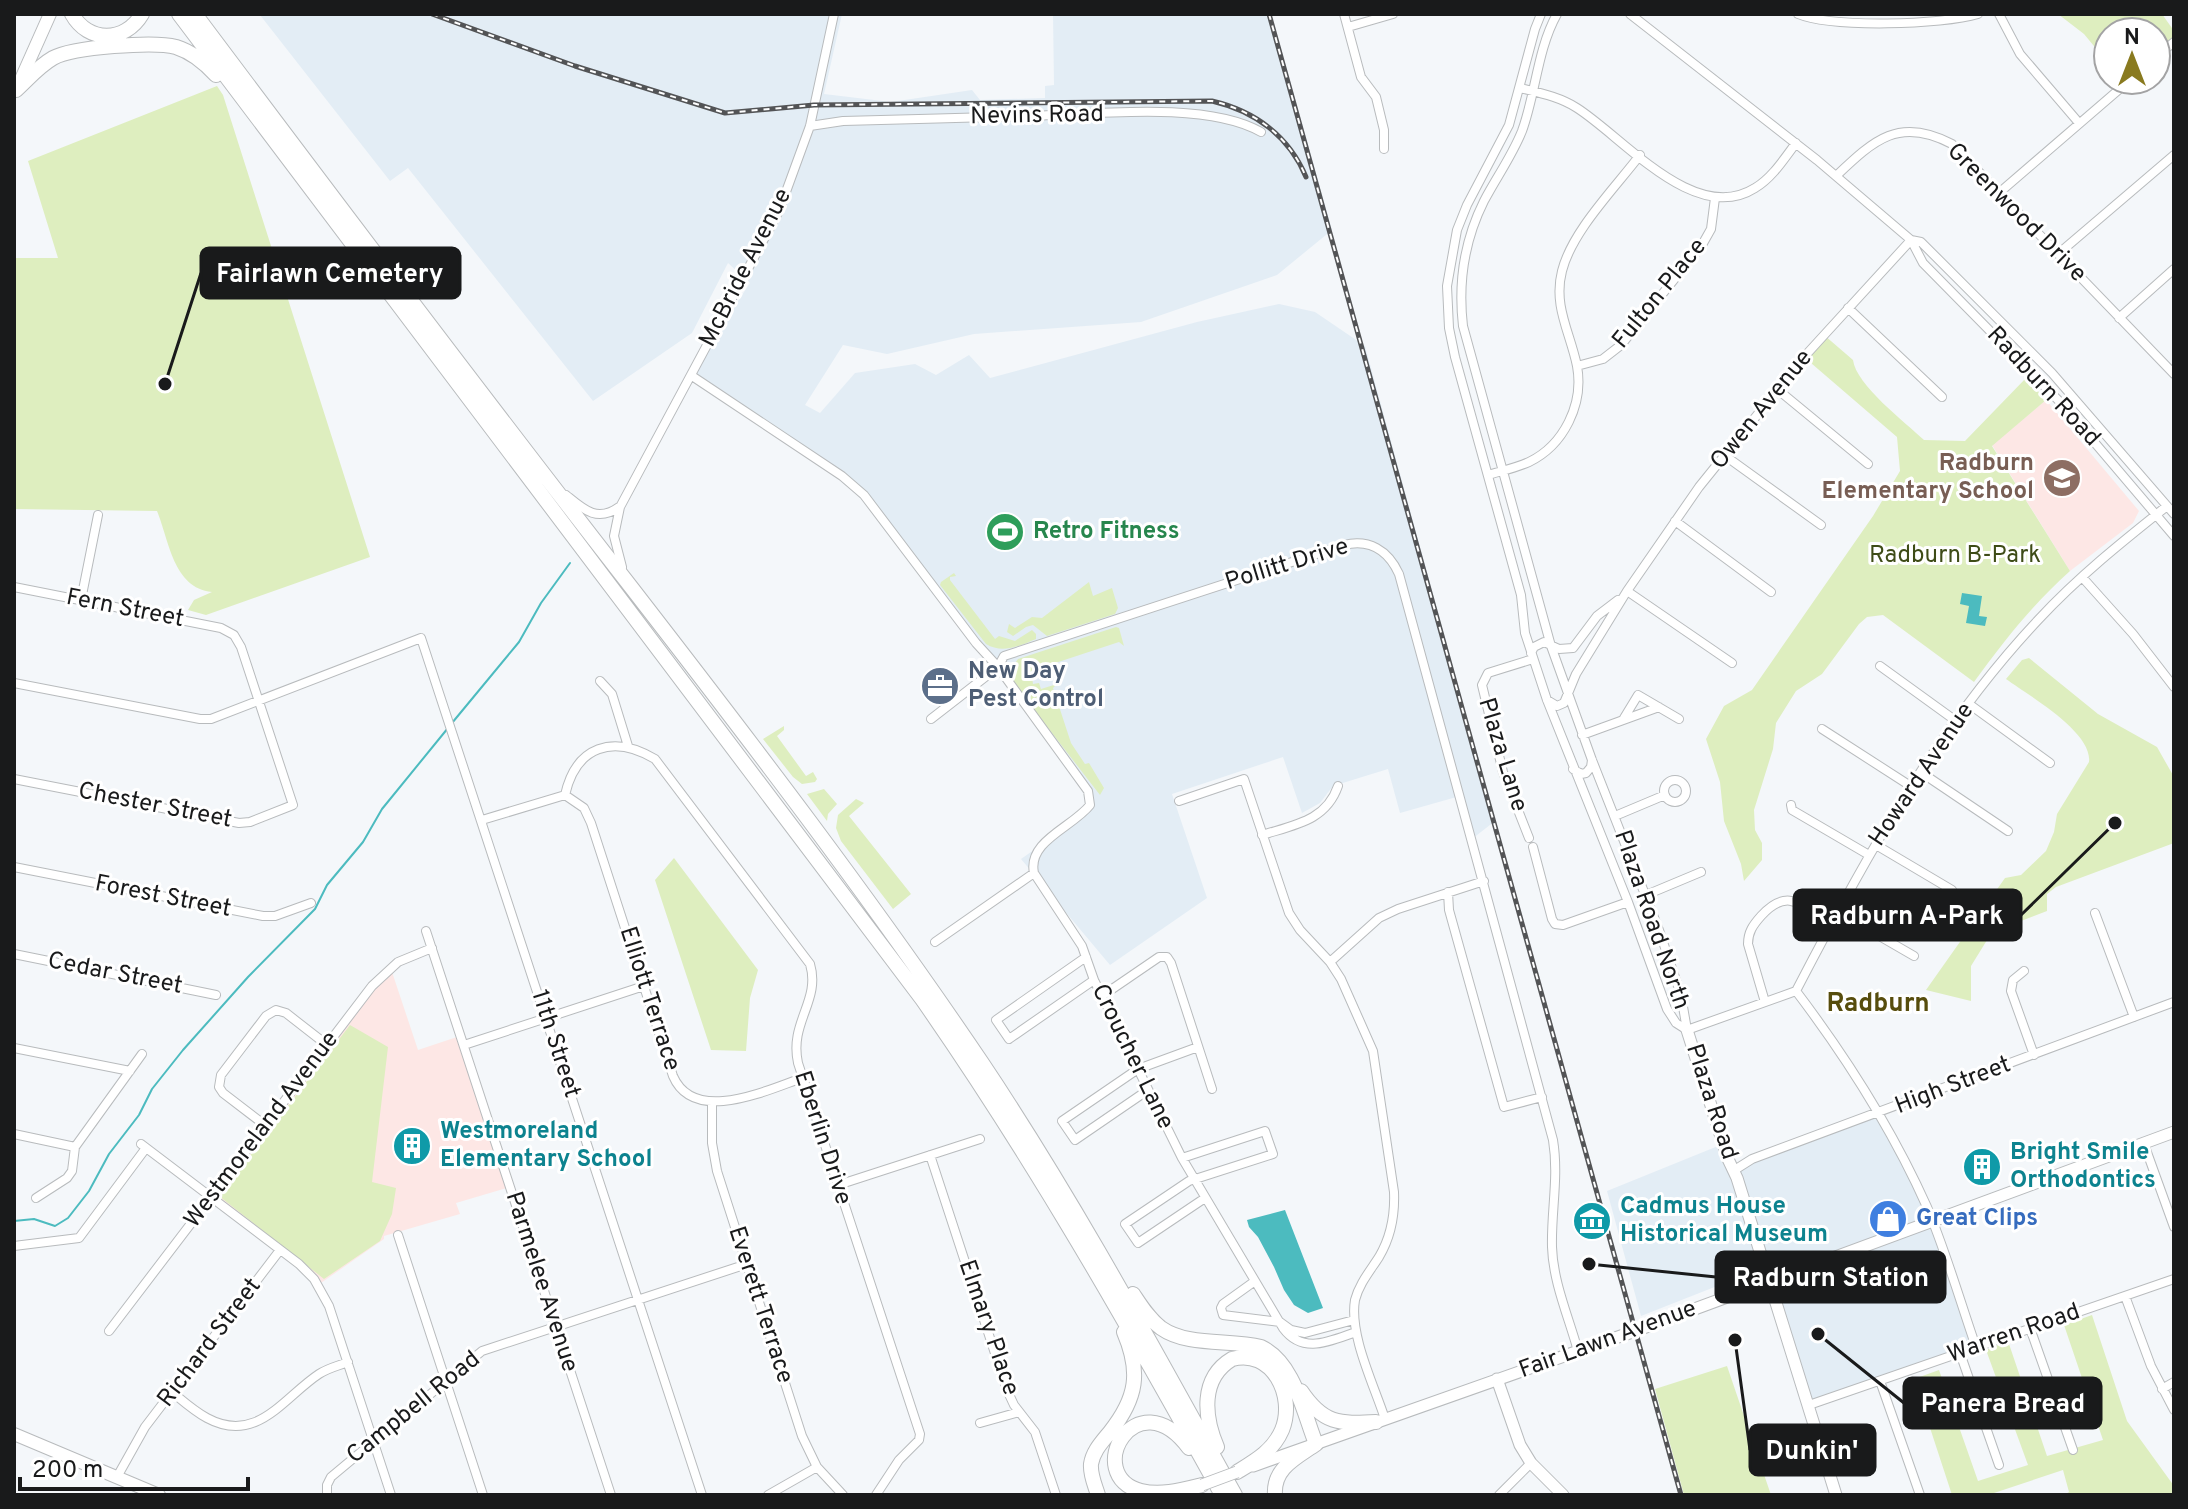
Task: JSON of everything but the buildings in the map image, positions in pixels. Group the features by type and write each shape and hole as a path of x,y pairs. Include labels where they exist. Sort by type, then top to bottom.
{"highway":[{"path":"72,14 92,34 110,36 128,31 142,14"},
{"path":"179,14 905,975 1021,1146 1090,1259 1221,1495"},
{"path":"195,14 698,672 908,957 1147,1314 1161,1328 1188,1338 1261,1347 1270,1352 1285,1367 1308,1402 1322,1415 1341,1423 1381,1420"},
{"path":"206,14 259,97"},
{"path":"15,92 41,66 60,54 151,45 175,47 196,57 216,74 288,157"},
{"path":"1063,1191 1236,1495"},
{"path":"1090,1259 1126,1337 1135,1378 1127,1410 1092,1460 1098,1495"},
{"path":"1236,1495 1209,1426 1207,1396 1214,1376 1225,1363 1248,1357 1264,1362 1276,1374 1284,1392 1286,1411 1282,1431 1270,1449 1237,1472"},
{"path":"1275,1495 1274,1483 1280,1470 1316,1444 1285,1367"},
{"path":"1202,1485 1168,1492 1136,1490 1123,1480 1116,1465 1114,1458 1119,1441 1129,1428 1137,1424 1163,1425 1185,1442 1221,1495"}],"main road":[{"path":"15,92 50,14"},
{"name":"Plaza Road","path":"1687,1030 1836,1495"},
{"name":"Fair Lawn Avenue","path":"1175,1495 2174,1132"},
{"path":"1497,1379 1520,1445 1531,1463 1563,1495"},
{"path":"14,1434 159,1495"}],"street":[{"name":"McBride Avenue","path":"620,507 772,226 810,126 834,14"},
{"path":"1344,14 1361,77 1376,97 1384,130 1384,149"},
{"path":"1348,27 1393,14"},
{"name":"Plaza Road North","path":"1541,14 1504,139 1461,218 1448,271 1449,328 1521,595 1523,624 1532,656 1572,768 1628,902 1667,1009 1676,1023 1687,1030"},
{"name":"Plaza Road North","path":"1557,14 1548,33 1516,144 1474,223 1462,272 1463,326 1551,646 1582,735 1657,924 1681,995 1687,1030"},
{"name":"Radburn Road","path":"1630,14 1796,143 1911,240 1923,263 2049,390 2174,536"},
{"path":"1798,14 1832,23 1933,21 1978,14"},
{"path":"1999,14 2020,54 2079,123"},
{"path":"1520,88 1557,98 1577,108 1684,188 1715,198 1736,196 1755,188 1773,172 1796,143"},
{"path":"2000,192 2111,96"},
{"name":"Nevins Road","path":"810,126 843,121 1159,113 1217,116 1242,122 1261,132"},
{"name":"Greenwood Drive","path":"1836,176 1873,143 1896,134 1918,133 1952,144 2174,374"},
{"path":"1488,475 1529,462 1542,454 1559,438 1576,403 1577,366 1559,308 1562,271 1578,236 1640,155"},
{"path":"2058,254 2174,155"},
{"name":"Fulton Place","path":"1577,366 1603,359 1621,345 1702,245 1711,229 1715,198"},
{"name":"Radburn Road","path":"1911,240 1921,242 2023,343 2093,418 2174,514"},
{"name":"Owen Avenue","path":"1568,696 1576,674 1627,591 1724,455 1777,389 1911,240"},
{"path":"2119,318 2174,269"},
{"path":"1448,271 1462,272"},
{"path":"1848,308 1942,397"},
{"path":"692,376 842,476 864,495 976,643 998,667 1088,791 1090,805 1082,815 1038,849 1032,860 1034,873 935,942"},
{"path":"1777,389 1868,464"},
{"path":"1724,455 1821,525"},
{"path":"553,485 593,514 606,515 620,507"},
{"name":"Howard Avenue","path":"1796,991 1869,855 1969,704 2024,636 2082,577 2167,506"},
{"path":"620,507 614,529 614,544 629,585"},
{"path":"81,600 98,515"},
{"path":"1675,521 1771,592"},
{"name":"Pollitt Drive","path":"998,667 1004,656 1354,543 1374,546 1389,557 1399,574 1553,1140 1556,1166 1552,1239 1554,1263 1578,1351"},
{"path":"2082,577 2133,634 2174,687"},
{"name":"Fern Street","path":"14,587 221,628 234,635 241,647 259,702"},
{"path":"1627,591 1732,663"},
{"name":"Owen Avenue","path":"1551,646 1563,650 1573,648 1597,616 1627,591"},
{"name":"11th Street","path":"259,702 421,638 702,1495"},
{"name":"Plaza Lane","path":"1551,646 1540,643 1534,647 1532,656 1488,673 1482,685 1503,772 1531,842 1555,924 1563,925 1628,902"},
{"path":"1880,666 1956,721"},
{"path":"931,719 998,667"},
{"path":"482,820 565,795 570,779 585,756 602,748 628,746 612,694 600,681"},
{"path":"14,683 206,720 259,702"},
{"path":"1624,719 1638,695 1679,719"},
{"path":"1547,700 1557,706 1564,703 1568,696"},
{"name":"Chester Street","path":"14,779 239,823 250,822 293,805 259,702"},
{"path":"1969,704 2050,763"},
{"path":"1582,735 1659,707"},
{"path":"1822,729 1912,787"},
{"name":"Eberlin Drive","path":"628,746 661,765 810,964 812,992 798,1025 795,1045 802,1078 920,1434 919,1440 899,1460 876,1495"},
{"path":"1572,768 1581,774 1586,773 1592,760"},
{"path":"1922,773 2008,831"},
{"path":"1582,792 1588,779 1593,778 1602,786"},
{"path":"1179,801 1244,779 1289,913 1300,930 1330,962 1345,987 1373,1051 1394,1200 1390,1234 1360,1286 1354,1320 1381,1420"},
{"path":"1262,835 1317,817 1330,804 1338,786"},
{"name":"Elliott Terrace","path":"565,795 579,803 588,815 677,1084 694,1098 712,1102"},
{"path":"1615,816 1665,795"},
{"path":"1791,805 1792,810 1869,855"},
{"path":"1876,845 1952,890"},
{"path":"1608,854 1620,856 1627,846"},
{"path":"1618,877 1623,865 1628,864 1636,869"},
{"name":"Forest Street","path":"14,867 263,916 275,916 311,903"},
{"path":"1646,895 1701,872"},
{"name":"Croucher Lane","path":"1034,873 1077,937 1094,980 1182,1158 1280,1322 1293,1339 1306,1345 1322,1344 1356,1332"},
{"path":"1330,962 1379,918 1484,881"},
{"path":"1448,892 1449,910 1504,1107 1542,1097"},
{"path":"1765,1002 1748,944 1754,925 1772,904 1785,899 1831,923"},
{"path":"1838,912 1914,956"},
{"path":"2095,913 2134,1017"},
{"path":"1639,930 1657,924"},
{"name":"Parmelee Avenue","path":"426,931 611,1495"},
{"name":"Westmoreland Avenue","path":"109,1331 327,1045 389,969 408,957 432,948"},
{"name":"Cedar Street","path":"14,954 216,995"},
{"path":"1086,957 996,1020 1009,1039 1094,980"},
{"path":"1102,996 1159,957 1167,957 1212,1089"},
{"path":"2024,971 2013,980 2011,991 2034,1055"},
{"path":"464,1045 644,986"},
{"path":"1687,1030 1796,991 1878,1114 1932,1220 1976,1347"},
{"name":"High Street","path":"1733,1171 1752,1159 2173,1004"},
{"path":"266,1126 223,1093 219,1087 221,1075 266,1016 276,1010 286,1013 327,1045"},
{"path":"1148,1090 1075,1140 1062,1121 1138,1069 1198,1047"},
{"path":"14,1048 130,1071"},
{"path":"36,1198 67,1178 72,1171 75,1147 142,1054"},
{"path":"712,1102 734,1099 802,1078"},
{"name":"Everett Terrace","path":"712,1102 712,1143 717,1171 802,1436 817,1467 843,1495"},
{"path":"1182,1158 1265,1131 1273,1154 1194,1179 1125,1224 1138,1243 1205,1198"},
{"path":"14,1134 75,1147"},
{"path":"838,1185 980,1139"},
{"path":"2144,1144 2174,1227"},
{"path":"14,1246 79,1238 143,1146 307,1271 319,1286 329,1306 391,1495"},
{"name":"Elmary Place","path":"930,1155 1007,1390 1035,1432 1056,1495"},
{"path":"398,1235 483,1495"},
{"name":"Richard Street","path":"117,1477 138,1437 280,1250"},
{"name":"Campbell Road","path":"327,1495 331,1477 482,1351 747,1264"},
{"name":"Warren Road","path":"1809,1405 2174,1279"},
{"path":"1255,1281 1223,1304 1221,1312 1227,1317 1280,1322 1291,1330 1305,1333 1354,1320"},
{"path":"2125,1296 2145,1353 2174,1410"},
{"path":"2030,1328 2073,1450"},
{"path":"1960,1353 1999,1465"},
{"path":"172,1392 217,1423 249,1424 266,1417 322,1372 348,1362"},
{"path":"1880,1381 1920,1495"},
{"path":"2162,1389 2174,1382"},
{"path":"980,1423 1019,1412"},
{"path":"1499,1495 1531,1463"},
{"path":"768,1495 817,1467"}],"shaded area":[{"path":"842,14 824,94 891,102 972,90 980,100 1045,98 1045,86 1054,85 1053,14 1271,14 1332,230 1277,275 1141,322 974,334 887,354 843,345 805,405 820,413 855,373 915,364 936,375 969,355 990,378 1197,322 1279,304 1315,312 1365,346 1495,821 1472,839 1460,796 1400,813 1388,769 1333,786 1320,803 1302,813 1283,757 1172,794 1207,898 1110,965 1021,859 1082,816 1091,801 1012,690 854,483 689,375 750,283 728,263 692,333 593,401 408,168 390,181 260,15"},
{"name":"Radburn Elementary School","path":"2046,400 2139,511 2133,523 2070,571 1992,445"},
{"path":"392,972 418,1050 460,1036 510,1187 456,1203 460,1214 384,1236 384,1239 318,1285 211,1197 372,986"},
{"path":"1878,1114 1915,1184 1976,1347 1809,1405 1787,1338 1773,1264 1641,1316 1607,1191 1723,1144 1732,1170"}],"green space":[{"path":"2058,14 2163,16 2092,16 2092,44"},
{"path":"217,86 223,95 370,557 206,615 188,610 194,600 212,592 199,589 181,572 174,561 157,511 14,509 14,258 58,258 28,161"},
{"name":"Radburn B-Park","path":"1824,335 1853,360 1856,370 1872,392 1924,440 1965,441 2026,378 2046,400 1992,446 2070,571 2019,624 1974,682 1883,615 1867,617 1859,624 1822,674 1796,691 1776,723 1773,749 1754,810 1755,830 1762,843 1762,860 1744,881 1741,864 1724,821 1720,782 1706,739 1724,706 1752,690 1873,516 1900,471 1897,437 1804,357"},
{"path":"954,573 956,576 950,577 950,580 995,639 999,636 1015,641 1032,630 1036,639 1005,649 986,644 940,585"},
{"path":"1089,582 1093,596 1112,588 1118,608 1115,614 1047,636 1033,625 1013,636 1007,632 1009,624 1015,628 1032,617 1042,618"},
{"path":"1116,627 1124,646 1119,642 1031,671 1033,684 1039,683 1041,689 1057,684 1053,688 1071,743 1085,764 1089,763 1104,788 1100,795 1024,697 1011,678 1010,670 1018,659"},
{"path":"2029,658 2098,714 2157,747 2174,777 2174,843 2056,887 2047,894 2047,911 1992,932 1971,966 1971,1001 1926,990 2005,878 2021,875 2046,851 2057,814 2089,762 2087,750 2070,727 2006,679 2022,660"},
{"path":"784,726 777,736 806,776 813,772 817,779 815,782 802,784 793,777 763,739"},
{"path":"824,789 837,804 828,814 827,821 807,794"},
{"path":"856,799 864,803 849,816 911,894 893,909 841,841 836,828 838,815"},
{"path":"674,858 758,970 750,998 746,1051 711,1050 655,880"},
{"path":"350,1025 388,1047 372,1182 396,1188 392,1214 380,1241 324,1279 219,1196"},
{"path":"2092,1315 2127,1421 2174,1486 2174,1495 2064,1495 2069,1492 2063,1470 1988,1495 1952,1495 1914,1379 1939,1370 1978,1481 2028,1465 1986,1350 2008,1341 2047,1456 2103,1440 2064,1325"},
{"path":"1727,1366 1771,1495 1684,1495 1655,1389"}],"water":[{"path":"1962,593 1982,596 1979,616 1987,617 1985,626 1966,623 1969,606 1960,604"},
{"path":"1285,1210 1323,1308 1308,1313 1294,1305 1284,1290 1247,1220"}],"waterway":[{"path":"452,723 519,642 541,603 570,563"},
{"path":"14,1221 34,1219 55,1226 68,1218 89,1191 109,1154 139,1115 152,1089 248,977 315,909 327,885 363,842 382,809 448,728"}],"railway":[{"path":"432,14 575,66 725,113 814,105 1212,101 1242,111 1269,127 1290,149 1306,177"},
{"path":"1269,14 1681,1495"}],"place":[{"name":"Fairlawn Cemetery","path":"165,384"},
{"name":"Radburn Elementary School","path":"2062,478"},
{"name":"Retro Fitness","path":"1005,532"},
{"name":"New Day Pest Control","path":"940,686"},
{"name":"Radburn A-Park","path":"2115,823"},
{"name":"Westmoreland Elementary School","path":"412,1146"},
{"name":"Bright Smile Orthodontics","path":"1982,1167"},
{"name":"Great Clips","path":"1888,1219"},
{"name":"Cadmus House Historical Museum","path":"1592,1221"},
{"name":"Radburn Station","path":"1589,1264"},
{"name":"Panera Bread","path":"1818,1334"},
{"name":"Dunkin'","path":"1735,1340"}],"district":[{"name":"Radburn","path":"1878,1004"}]}
